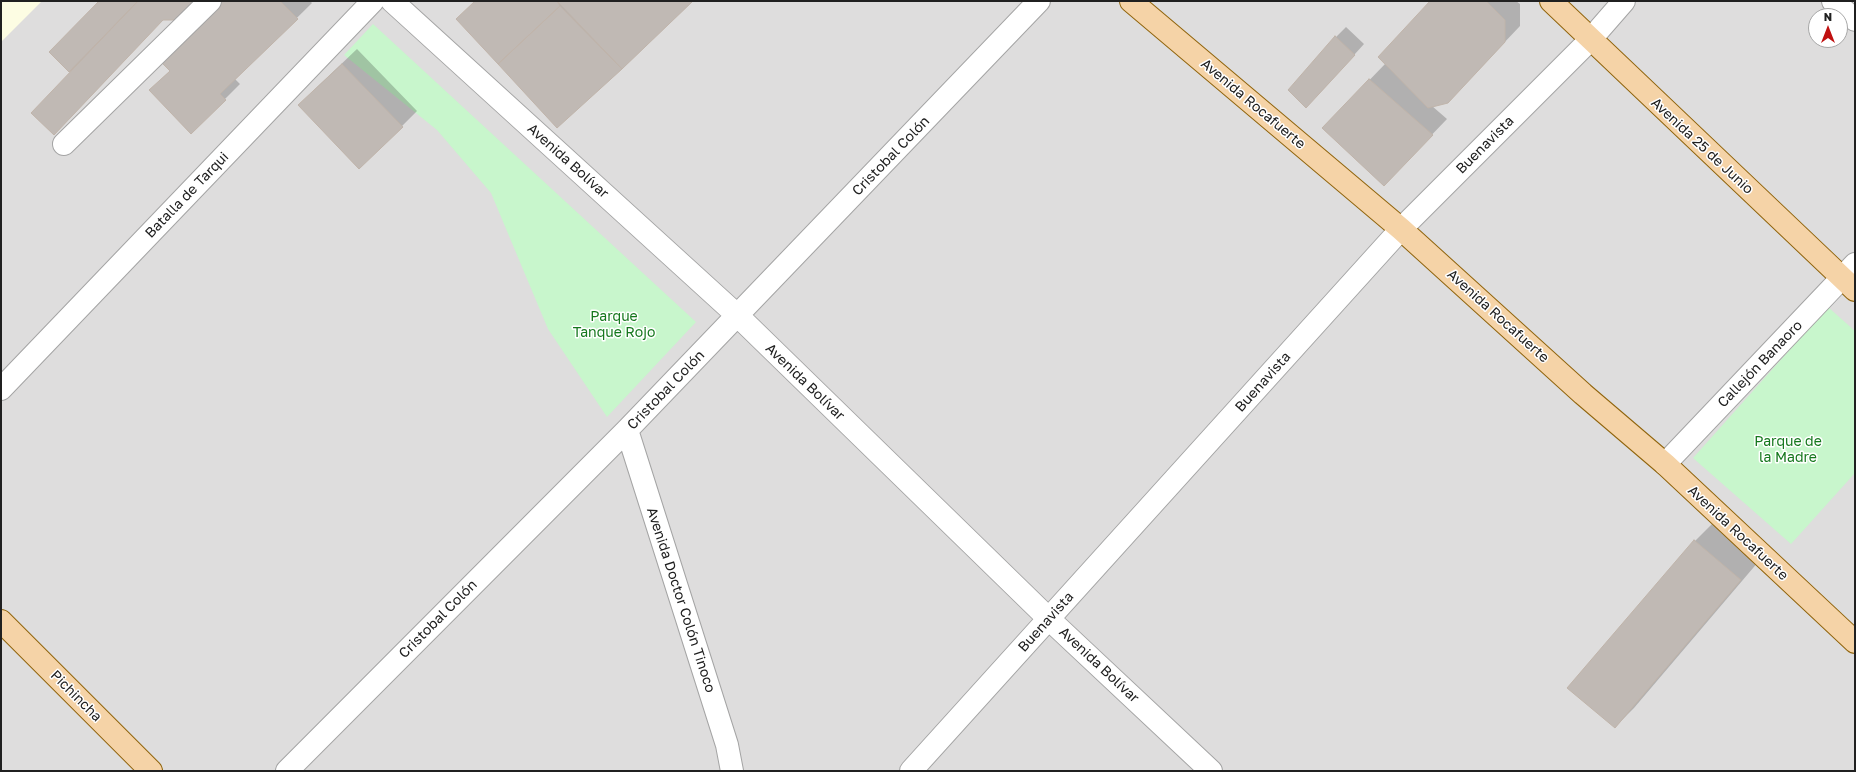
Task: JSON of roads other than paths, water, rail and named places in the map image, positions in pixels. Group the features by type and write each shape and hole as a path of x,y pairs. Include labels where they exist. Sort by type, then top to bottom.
{"main road":[{"name":"Avenida Rocafuerte","path":"1131,1 1401,229 1583,394 1665,464 1855,642"},
{"name":"Avenida 25 de Junio","path":"1551,1 1590,40 1851,277"},
{"name":"Pichincha","path":"1,621 151,771"}],"street":[{"path":"64,144 210,1"},
{"name":"Batalla de Tarqui","path":"1,389 373,1"},
{"name":"Avenida Bolívar","path":"392,1 738,316 1049,619 1211,771"},
{"name":"Cristobal Colón","path":"287,771 627,430 738,316 1038,1"},
{"name":"Buenavista","path":"911,771 1401,229 1590,40 1624,1"},
{"path":"1834,1 1855,20"},
{"name":"Callejón Banaoro","path":"1665,464 1851,277"},
{"name":"Avenida Doctor Colón Tinoco","path":"627,430 727,744 732,771"}],"park label":[{"name":"Parque Tanque Rojo","path":"614,326"},
{"name":"Parque de la Madre","path":"1788,450"}]}
